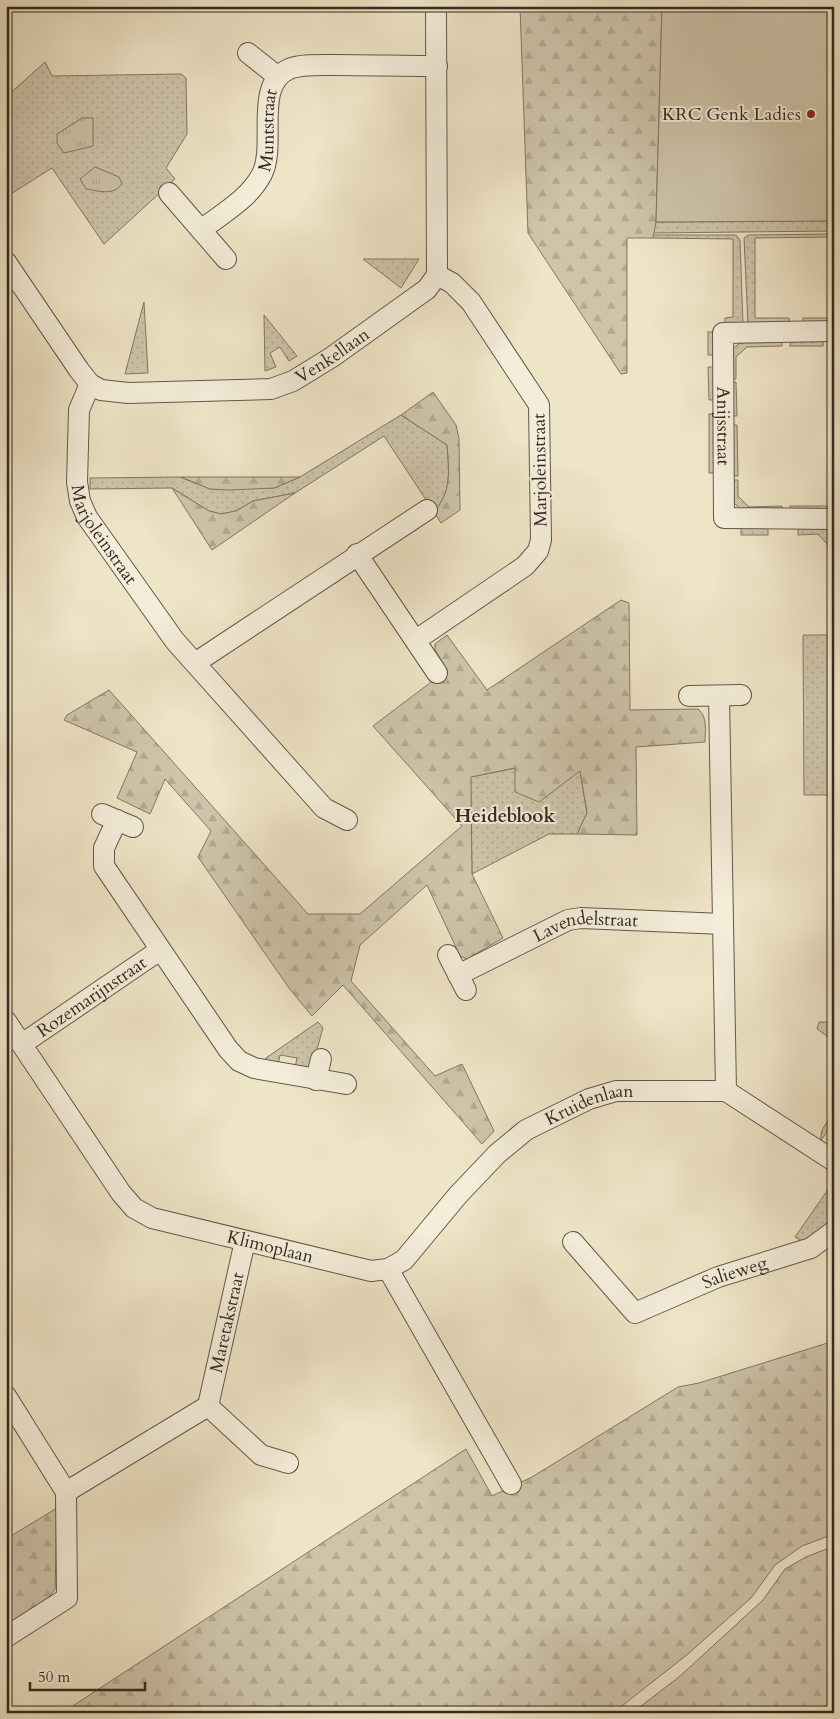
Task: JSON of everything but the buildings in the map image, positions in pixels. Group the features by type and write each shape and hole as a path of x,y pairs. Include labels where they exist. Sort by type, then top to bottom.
{"street":[{"path":"436,6 436,275"},
{"path":"248,53 276,76"},
{"name":"Muntstraat","path":"201,230 249,194 262,173 268,157 269,93 276,76 290,68 312,66 437,66"},
{"path":"169,193 226,259"},
{"path":"6,262 90,384"},
{"name":"Venkellaan","path":"90,384 101,390 128,393 271,389 303,376 340,352 426,289 436,275"},
{"name":"Marjoleinstraat","path":"416,640 525,566 538,550 541,540 539,405 471,302 452,283 436,275"},
{"name":"Anijsstraat","path":"834,332 723,333 724,518 834,519"},
{"name":"Marjoleinstraat","path":"90,384 79,410 77,482 80,501 87,517 175,641 324,808 348,820"},
{"path":"195,664 357,554 427,510"},
{"path":"357,554 437,673"},
{"path":"689,696 741,695"},
{"path":"719,696 726,1091 834,1161"},
{"name":"Rozemarijnstraat","path":"118,820 104,848 104,866 228,1049 239,1061 254,1068 346,1084"},
{"name":"Lavendelstraat","path":"448,955 462,982 568,920 581,918 723,924"},
{"name":"Rozemarijnstraat","path":"22,1044 160,950"},
{"name":"Klimoplaan","path":"6,1022 121,1194 134,1208 152,1218 370,1271 388,1269"},
{"path":"316,1080 321,1059"},
{"name":"Kruidenlaan","path":"388,1269 404,1260 463,1189 497,1154 526,1130 589,1099 616,1091 726,1091"},
{"name":"Salieweg","path":"574,1242 635,1313 718,1277 811,1248 834,1231"},
{"name":"Maretakstraat","path":"208,1406 245,1240"},
{"path":"388,1269 511,1484"},
{"path":"6,1396 66,1492 67,1598 6,1637"},
{"path":"66,1492 208,1406 261,1454 288,1463"}],"green space":[{"path":"520,6 662,6 656,222 653,238 627,238 627,373 621,374 528,233"},
{"path":"662,6 834,6 834,221 656,222"},
{"path":"45,62 52,76 181,74 186,78 187,134 166,168 175,179 104,244 52,168 6,197 6,150 9,143 6,142 6,97"},
{"path":"82,118 93,118 93,146 64,153 57,143 57,134"},
{"path":"95,167 119,177 122,184 110,191 86,189 80,179"},
{"path":"834,221 834,231 653,233 656,222"},
{"path":"834,234 834,237 755,238 755,318 789,318 790,324 748,325 744,238 748,235"},
{"path":"653,235 736,235 740,240 743,325 725,325 725,318 733,317 733,239 653,238"},
{"path":"363,259 419,259 401,288"},
{"path":"144,302 148,373 125,374"},
{"path":"264,315 297,356 289,361 280,347 270,353 276,367 265,371"},
{"path":"803,318 834,318 834,324 803,324"},
{"path":"708,332 715,332 715,355 708,355"},
{"path":"782,339 782,346 747,347 736,357 736,379 730,380 732,349 740,343"},
{"path":"790,339 823,339 823,346 790,346"},
{"path":"708,367 715,367 716,400 709,400"},
{"path":"736,382 737,416 730,416 730,383"},
{"path":"433,392 456,425 459,439 460,510 441,523 434,512 447,489 449,473 447,445 401,415"},
{"path":"709,414 716,414 716,473 709,473"},
{"path":"401,415 447,445 449,473 447,489 434,512 384,436 295,493 253,501 236,511 221,514 209,511 172,488 90,489 90,478 180,477 210,489 274,488 300,477"},
{"path":"730,425 737,425 738,476 731,476"},
{"path":"181,477 300,477 274,488 230,490 210,489"},
{"path":"731,480 738,480 738,496 749,507 782,506 782,513 744,512 734,503"},
{"path":"172,488 209,511 221,514 236,511 253,501 295,493 212,550"},
{"path":"790,506 828,506 828,513 790,513"},
{"path":"741,528 768,528 768,535 741,535"},
{"path":"798,528 825,528 832,533 834,573 830,574 828,545 818,534 798,535"},
{"path":"621,600 629,603 630,710 698,709 703,716 705,724 705,742 636,747 637,835 577,834 587,813 580,771 539,802 515,792 515,768 471,777 472,874 503,938 467,959 460,956 427,885 360,945 351,981 435,1076 462,1064 494,1131 482,1144 343,985 312,1016 289,988 198,857 211,831 165,779 150,814 117,798 137,752 64,720 67,715 109,690 308,914 360,914 462,826 373,726 447,670 435,650 435,644 447,635 487,690"},
{"path":"803,635 834,635 834,795 804,795"},
{"path":"516,768 580,771 587,813 577,834 549,834 472,874 470,777"},
{"path":"318,1022 323,1028 312,1067 303,1070 295,1068 297,1058 280,1055 278,1065 265,1062 266,1058"},
{"path":"819,1022 834,1022 834,1041 817,1029"},
{"path":"834,1111 834,1121 820,1142 822,1130"},
{"path":"834,1181 834,1221 819,1235 802,1241 795,1237"},
{"path":"834,1341 834,1534 802,1546 775,1565 751,1598 688,1654 613,1713 62,1713 466,1449 492,1496 532,1477 678,1387 699,1383"},
{"path":"57,1508 55,1589 47,1600 6,1628 6,1539"},
{"path":"834,1546 834,1713 632,1713 679,1677 763,1600 785,1569 806,1557"}],"place":[{"name":"KRC Genk Ladies","path":"811,114"}],"district":[{"name":"Heideblook","path":"505,816"}]}
